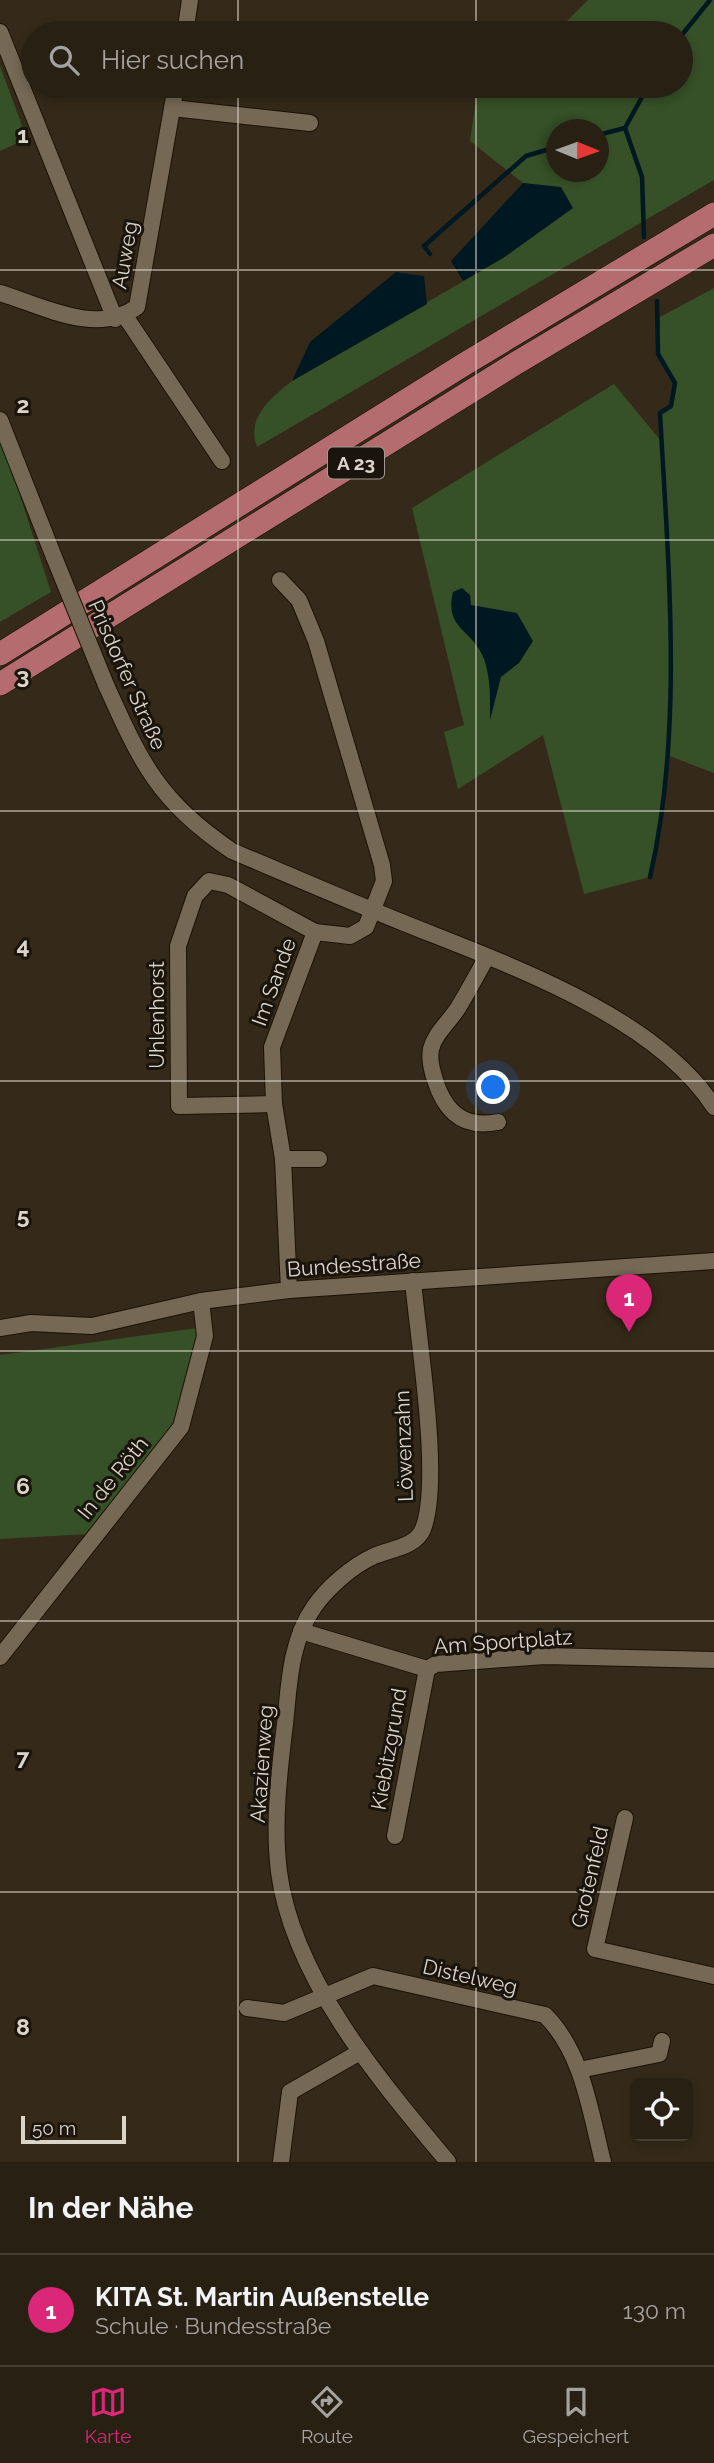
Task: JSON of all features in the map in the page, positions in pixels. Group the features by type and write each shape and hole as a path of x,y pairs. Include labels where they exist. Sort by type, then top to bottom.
{"highway":[{"name":"A 23","path":"0,654 464,365 714,215"},
{"name":"A 23","path":"0,684 513,365 714,245"}],"street":[{"path":"187,21 190,0"},
{"path":"0,32 21,82"},
{"path":"28,98 120,317 222,461"},
{"name":"Auweg","path":"0,293 94,322 120,317 137,307 174,98"},
{"path":"172,108 310,123"},
{"name":"Prisdorfer Straße","path":"0,421 138,758 167,797 195,825 232,851 487,957 622,1021 662,1048 699,1083 714,1107"},
{"path":"280,580 299,600 316,641 382,865 384,881 374,911"},
{"name":"Uhlenhorst","path":"274,1104 179,1106 178,947 195,895 209,881 228,885 315,932"},
{"name":"Im Sande","path":"289,1290 283,1159 274,1104 272,1047 315,932 350,936 366,927 374,911"},
{"path":"487,957 457,1010 436,1037 431,1050 431,1065 440,1097 450,1111 478,1125 498,1122"},
{"path":"283,1159 319,1159"},
{"name":"Bundesstraße","path":"0,1328 31,1323 92,1325 201,1301 289,1290 714,1261"},
{"name":"Löwenzahn","path":"301,1631 314,1607 335,1583 372,1557 406,1546 422,1532 430,1505 429,1450 413,1281"},
{"name":"In de Röth","path":"0,1657 181,1427 205,1336 201,1301"},
{"name":"Am Sportplatz","path":"301,1631 427,1668 436,1664 545,1657 714,1660"},
{"name":"Akazienweg","path":"301,1631 292,1666 277,1799 279,1873 293,1930 325,1995 360,2052 448,2162"},
{"name":"Kiebitzgrund","path":"395,1836 427,1668"},
{"name":"Grotenfeld","path":"625,1818 595,1949 714,1976"},
{"name":"Distelweg","path":"247,2008 284,2013 373,1976 545,2015 563,2033 579,2070 603,2162"},
{"path":"281,2162 290,2092 360,2052"},
{"path":"579,2070 659,2054"}],"green space":[{"path":"588,0 714,0 714,180 257,447 254,436 258,417 269,401 292,381 503,258 572,208 561,188 523,183 470,141 476,98 693,98 693,21 567,21"},
{"path":"0,66 27,139 0,151"},
{"path":"714,288 714,773 667,755 662,827 650,877 584,894 543,735 458,789 444,732 464,725 412,508 614,384 661,441 660,413 671,406 675,383 658,354 660,317"},
{"path":"0,433 51,592 0,622"},
{"path":"197,1328 198,1336 176,1424 89,1534 0,1539 0,1355"}],"water":[{"path":"523,183 561,187 573,208 503,258 463,281 451,261"},
{"path":"396,272 424,276 427,304 292,381 310,342"},
{"path":"462,588 470,595 471,605 517,613 533,641 519,663 501,677 490,720 489,682 484,659 452,614 453,592"}],"waterway":[{"path":"693,21 710,0"},
{"path":"609,132 625,128 641,98"},
{"path":"625,128 642,177 644,237"},
{"path":"430,254 424,246 526,156 546,150"},
{"path":"650,877 661,821 670,705 669,587 660,413 671,406 675,383 658,354 657,301"}],"place":[{"name":"KITA St. Martin Außenstelle","path":"629,1332"}]}
